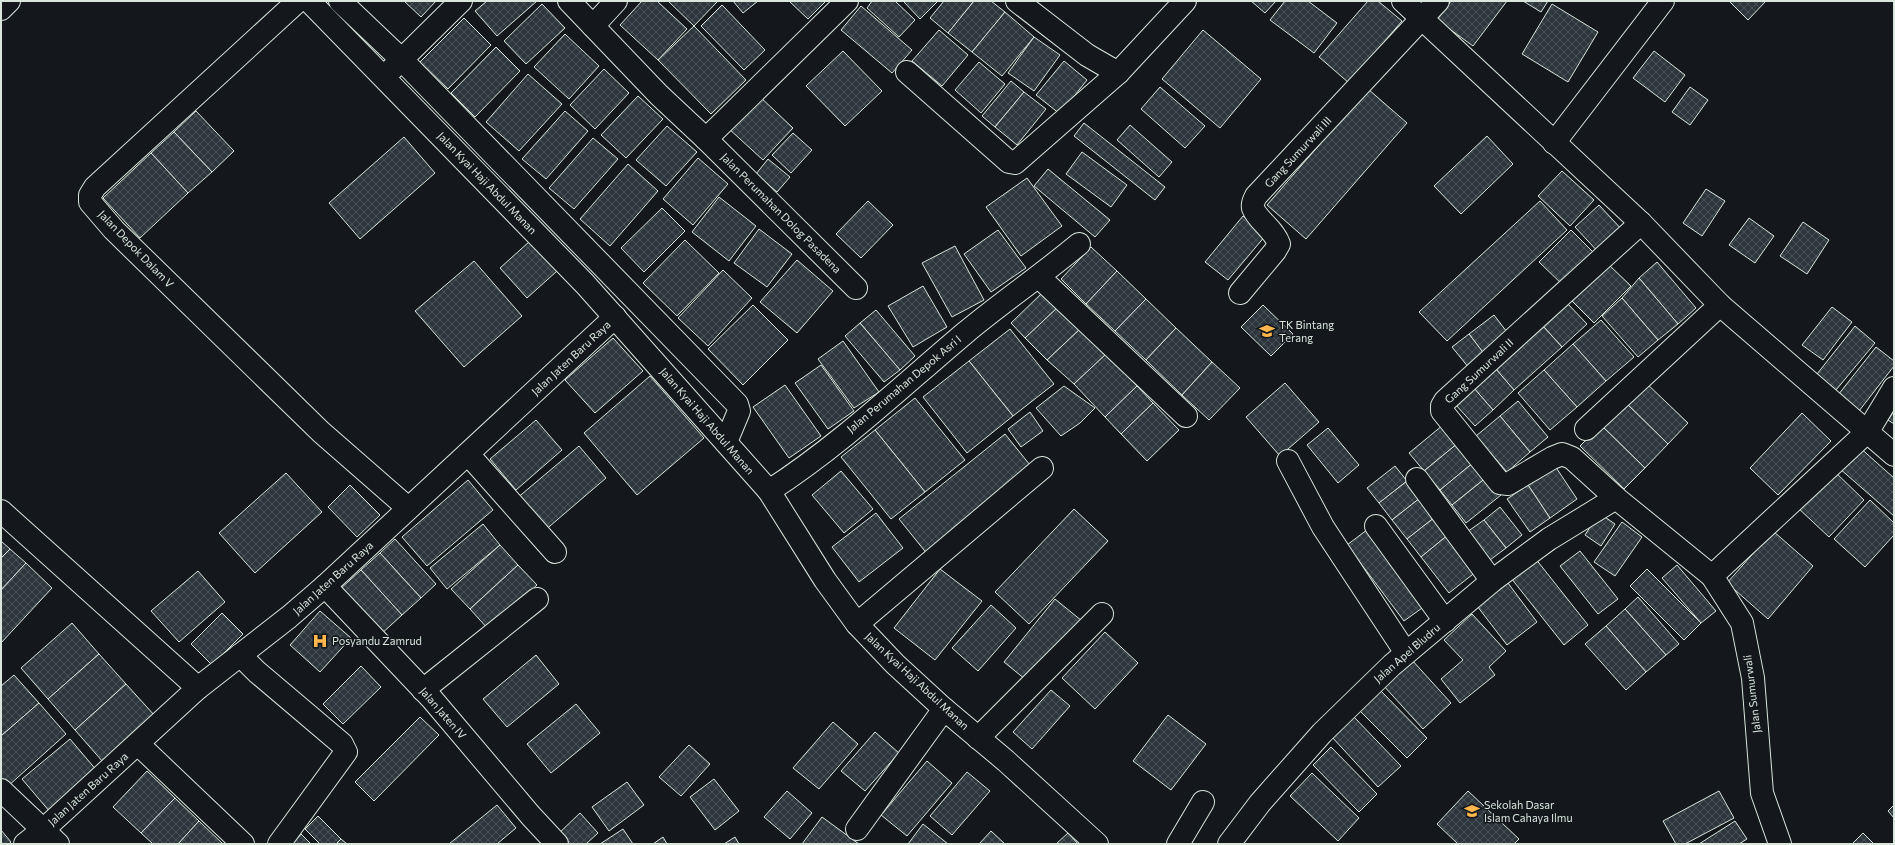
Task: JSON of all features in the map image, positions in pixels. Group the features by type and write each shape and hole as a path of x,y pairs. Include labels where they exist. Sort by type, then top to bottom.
{"street":[{"path":"1,8 9,1"},
{"name":"Jalan Depok Dalam V","path":"298,1 95,187 90,196 90,202 114,230 321,432 408,508"},
{"name":"Jalan Kyai Haji Abdul Manan","path":"309,1 615,317 726,442 769,492 825,580 857,624 895,664 944,709 1006,761 1097,844"},
{"path":"340,1 402,60 737,404 739,411 726,442"},
{"path":"384,77 461,1"},
{"name":"Jalan Perumahan Dolog Pasadena","path":"569,1 659,94 856,288"},
{"path":"593,26 616,1"},
{"path":"706,139 847,1"},
{"path":"1017,1 1088,55 1118,73"},
{"path":"907,72 1009,162 1015,163 1118,73 1185,1"},
{"path":"1403,1 1641,223 1720,305 1868,431 1894,456"},
{"path":"1422,20 1438,1"},
{"path":"1554,143 1662,1"},
{"name":"Gang Sumurwali III","path":"1240,293 1275,251 1279,244 1276,236 1253,209 1253,203 1256,196 1422,20"},
{"name":"Gang Sumurwali II","path":"1562,454 1504,485 1500,483 1442,411 1442,406 1641,223"},
{"name":"Jalan Perumahan Depok Asri I","path":"769,492 803,469 988,314 1039,277 1079,244"},
{"path":"1039,277 1186,416"},
{"path":"1586,429 1720,305"},
{"name":"Jalan Jaten Baru Raya","path":"25,844 51,837 138,744 198,688 289,617 325,586 615,317"},
{"path":"1712,576 1868,431 1894,388"},
{"path":"468,454 555,552"},
{"name":"Jalan Sumurwali","path":"1562,454 1572,458 1616,498 1712,576 1742,623 1753,678 1762,794 1780,844"},
{"path":"1288,461 1323,528 1406,653"},
{"path":"857,624 1042,468"},
{"path":"1417,480 1492,581"},
{"name":"Jalan Apel Bludru","path":"1229,844 1260,804 1322,733 1392,665 1492,581 1549,539 1616,498"},
{"path":"1,511 198,688"},
{"path":"1376,526 1445,621"},
{"name":"Jalan Jaten IV","path":"325,586 424,690 557,844"},
{"path":"424,690 537,599"},
{"path":"978,738 1102,614"},
{"path":"240,655 256,672 342,744 346,752 279,844"},
{"path":"857,829 944,709"},
{"path":"138,744 243,844"},
{"path":"1,790 51,837"},
{"path":"1178,844 1203,802"}],"building":[{"path":"404,1 436,1 421,17"},
{"path":"487,1 537,1 497,36 475,11"},
{"path":"642,1 657,1 687,29 658,60 620,25"},
{"path":"668,1 718,1 694,26"},
{"path":"733,1 758,1 743,13"},
{"path":"789,1 826,1 808,19"},
{"path":"872,1 895,1 915,20 899,37 867,8"},
{"path":"938,1 920,19 904,2"},
{"path":"944,1 974,1 948,33 930,18"},
{"path":"974,1 991,1 1005,12 972,52 948,33"},
{"path":"1251,1 1276,1 1265,13"},
{"path":"1285,1 1308,1 1337,23 1314,53 1270,20"},
{"path":"1368,1 1378,1 1402,21 1349,83 1319,57"},
{"path":"1451,1 1507,1 1473,46 1437,20"},
{"path":"1523,1 1548,1 1541,12"},
{"path":"1729,1 1766,1 1748,20"},
{"path":"542,4 565,28 526,64 504,41"},
{"path":"1552,4 1598,32 1568,82 1522,54"},
{"path":"722,5 765,50 744,70 701,26"},
{"path":"861,6 912,50 892,73 841,30"},
{"path":"1005,12 1034,37 1002,76 972,52"},
{"path":"464,18 491,45 448,89 420,62"},
{"path":"694,26 746,80 711,114 658,60"},
{"path":"939,30 968,55 942,86 912,61"},
{"path":"1203,30 1261,79 1220,128 1162,79"},
{"path":"565,34 599,66 569,99 534,67"},
{"path":"1034,37 1060,55 1034,91 1008,73"},
{"path":"496,47 520,71 475,117 451,93"},
{"path":"843,51 882,91 845,126 806,86"},
{"path":"1654,51 1685,75 1665,102 1633,78"},
{"path":"1064,61 1087,80 1060,114 1036,95"},
{"path":"979,62 1005,84 981,113 955,90"},
{"path":"604,69 629,93 595,129 570,105"},
{"path":"528,74 562,104 519,151 486,122"},
{"path":"1011,81 1024,92 995,127 982,116"},
{"path":"1160,87 1205,126 1185,148 1141,109"},
{"path":"1690,87 1708,100 1690,125 1672,112"},
{"path":"1368,89 1407,123 1306,239 1267,205"},
{"path":"1024,92 1046,109 1017,145 995,127"},
{"path":"758,95 793,128 763,160 728,128"},
{"path":"638,96 663,119 626,158 601,135"},
{"path":"196,111 234,151 212,172 174,132"},
{"path":"565,111 588,131 546,179 522,159"},
{"path":"1084,123 1165,187 1155,200 1074,136"},
{"path":"1130,125 1172,162 1159,177 1117,140"},
{"path":"667,126 697,152 666,186 636,160"},
{"path":"174,132 212,172 188,193 151,153"},
{"path":"793,133 812,150 791,173 772,155"},
{"path":"1487,136 1513,164 1461,214 1434,186"},
{"path":"404,137 435,173 360,239 329,203"},
{"path":"593,138 618,159 574,209 549,188"},
{"path":"1082,152 1127,185 1111,207 1066,174"},
{"path":"151,153 188,193 140,238 103,198"},
{"path":"698,158 728,184 693,225 663,199"},
{"path":"768,159 790,177 777,192 756,174"},
{"path":"628,164 658,191 610,246 580,219"},
{"path":"1048,169 1110,220 1095,237 1034,186"},
{"path":"1562,171 1594,200 1570,226 1538,196"},
{"path":"1027,178 1062,226 1021,256 986,207"},
{"path":"1706,189 1725,201 1702,236 1683,223"},
{"path":"719,197 756,226 729,261 692,232"},
{"path":"868,201 893,225 861,258 836,234"},
{"path":"1540,201 1567,230 1447,341 1419,312"},
{"path":"1599,205 1625,233 1601,255 1575,227"},
{"path":"662,208 685,231 644,272 621,248"},
{"path":"1243,216 1266,235 1228,280 1205,262"},
{"path":"1749,218 1774,236 1755,263 1729,245"},
{"path":"1803,222 1829,240 1807,274 1780,256"},
{"path":"759,229 792,254 767,287 734,263"},
{"path":"998,230 1026,268 991,292 964,254"},
{"path":"1571,230 1596,255 1565,287 1539,262"},
{"path":"685,240 719,273 677,316 643,283"},
{"path":"530,241 557,271 527,298 500,268"},
{"path":"955,246 984,300 952,317 922,263"},
{"path":"1091,247 1117,271 1086,304 1061,279"},
{"path":"797,260 833,291 797,333 760,302"},
{"path":"474,261 522,316 464,367 415,311"},
{"path":"1657,262 1696,308 1678,324 1639,278"},
{"path":"1608,264 1631,286 1594,323 1572,301"},
{"path":"723,270 752,298 708,346 678,318"},
{"path":"1117,271 1146,299 1115,331 1086,304"},
{"path":"1639,278 1678,324 1658,340 1622,298"},
{"path":"923,286 947,327 913,347 888,306"},
{"path":"1043,292 1057,308 1025,338 1011,323"},
{"path":"1622,298 1658,340 1638,357 1602,316"},
{"path":"1146,299 1176,328 1146,360 1115,331"},
{"path":"1566,302 1587,324 1562,347 1542,325"},
{"path":"753,305 788,340 743,385 708,349"},
{"name":"TK Bintang Terang","path":"1263,305 1293,334 1271,356 1241,327"},
{"path":"1832,307 1852,322 1823,360 1802,345"},
{"path":"1057,308 1079,330 1047,360 1025,338"},
{"path":"876,310 915,356 900,370 860,323"},
{"path":"1494,315 1510,336 1485,355 1469,334"},
{"path":"1601,320 1634,357 1606,381 1573,344"},
{"path":"860,323 900,370 884,382 845,336"},
{"path":"1542,325 1562,347 1514,390 1495,368"},
{"path":"1855,326 1875,343 1836,390 1817,374"},
{"path":"1176,328 1212,362 1182,395 1146,360"},
{"path":"1010,329 1054,384 1013,416 969,361"},
{"path":"1079,330 1106,354 1074,384 1047,360"},
{"path":"1469,334 1485,355 1469,368 1452,347"},
{"path":"613,338 643,371 595,413 565,380"},
{"path":"843,341 879,392 854,408 818,359"},
{"path":"1573,344 1606,381 1577,407 1544,370"},
{"path":"1876,347 1894,361 1894,366 1859,411 1838,395"},
{"path":"1106,354 1137,386 1105,417 1074,384"},
{"path":"969,361 1013,416 967,453 923,397"},
{"path":"1212,362 1240,388 1209,420 1182,395"},
{"path":"821,365 854,411 828,429 795,383"},
{"path":"1495,368 1514,390 1493,410 1473,387"},
{"path":"1544,370 1577,407 1550,430 1518,393"},
{"path":"650,376 704,438 637,495 584,433"},
{"path":"1644,381 1688,423 1668,444 1624,401"},
{"path":"1285,383 1319,422 1280,456 1246,417"},
{"path":"785,385 821,436 789,458 753,407"},
{"path":"1064,386 1095,408 1080,423 1061,436 1036,408"},
{"path":"1137,386 1153,403 1121,434 1105,417"},
{"path":"1473,387 1493,410 1475,426 1455,404"},
{"path":"915,398 965,460 925,492 875,430"},
{"path":"1518,401 1548,437 1530,452 1500,416"},
{"path":"1624,401 1668,444 1645,468 1601,425"},
{"path":"1153,403 1179,430 1147,461 1121,434"},
{"path":"1894,411 1894,424 1888,420"},
{"path":"1030,412 1043,431 1021,447 1008,429"},
{"path":"1802,413 1831,441 1778,495 1750,468"},
{"path":"1500,416 1530,452 1507,472 1476,436"},
{"path":"536,420 562,450 516,490 490,459"},
{"path":"1443,425 1458,443 1424,471 1409,453"},
{"path":"1601,425 1645,468 1624,489 1580,446"},
{"path":"1328,428 1359,465 1338,483 1307,445"},
{"path":"875,430 925,492 891,519 841,457"},
{"path":"1005,434 1034,470 928,555 899,519"},
{"path":"1458,443 1474,462 1440,490 1424,471"},
{"path":"579,446 606,478 543,532 516,499"},
{"path":"1858,446 1894,478 1894,516 1839,468"},
{"path":"1474,462 1487,477 1452,505 1440,490"},
{"path":"1395,466 1407,481 1379,503 1367,488"},
{"path":"1555,466 1577,499 1550,518 1528,485"},
{"path":"1833,470 1864,500 1829,537 1797,507"},
{"path":"841,471 873,509 844,533 812,495"},
{"path":"286,473 322,512 255,573 219,533"},
{"path":"1487,477 1501,495 1466,523 1452,505"},
{"path":"468,480 493,510 427,566 402,537"},
{"path":"1407,481 1420,498 1392,520 1379,503"},
{"path":"350,485 380,515 357,537 328,507"},
{"path":"1528,485 1550,518 1530,532 1507,499"},
{"path":"1420,498 1435,517 1407,539 1392,520"},
{"path":"1870,500 1894,523 1894,535 1865,567 1834,539"},
{"path":"1500,507 1522,535 1506,548 1484,520"},
{"path":"1074,509 1108,541 1029,624 995,592"},
{"path":"876,513 903,548 859,582 832,547"},
{"path":"1599,513 1615,524 1601,546 1585,535"},
{"path":"1435,517 1449,534 1421,557 1407,539"},
{"path":"1484,520 1506,548 1490,560 1467,532"},
{"path":"1622,522 1642,537 1615,576 1594,562"},
{"path":"483,524 500,545 447,589 430,568"},
{"path":"1372,526 1429,603 1404,621 1347,545"},
{"path":"1773,531 1813,566 1768,619 1727,583"},
{"path":"1449,534 1477,571 1449,593 1421,557"},
{"path":"395,539 436,584 421,598 380,553"},
{"path":"1,541 10,549 1,558"},
{"path":"500,545 518,565 470,609 451,589"},
{"path":"10,549 26,563 1,590 1,558"},
{"path":"1580,551 1618,599 1598,614 1560,566"},
{"path":"380,553 421,598 402,615 361,570"},
{"path":"1535,558 1588,625 1564,645 1511,578"},
{"path":"26,563 52,588 1,643 1,590"},
{"path":"518,565 537,585 489,630 470,609"},
{"path":"1677,565 1716,611 1701,623 1662,578"},
{"path":"940,569 982,601 935,660 894,628"},
{"path":"1647,569 1701,623 1684,640 1630,586"},
{"path":"361,570 402,615 380,635 339,590"},
{"path":"198,571 225,602 179,642 151,611"},
{"path":"1505,579 1537,622 1507,645 1474,602"},
{"path":"1638,597 1679,644 1666,655 1625,609"},
{"path":"1055,599 1082,621 1031,684 1004,662"},
{"path":"991,605 1016,628 978,671 952,648"},
{"path":"1625,609 1666,655 1646,672 1606,626"},
{"name":"Posyandu Zamrud","path":"320,611 351,638 320,672 290,645"},
{"path":"222,613 243,634 212,665 191,644"},
{"path":"1472,614 1506,651 1489,667 1495,675 1460,703 1441,679 1463,660 1444,640"},
{"path":"72,623 99,654 48,699 21,668"},
{"path":"1606,626 1646,672 1626,690 1585,644"},
{"path":"1105,632 1138,663 1095,709 1062,678"},
{"path":"99,654 126,684 75,730 48,699"},
{"path":"536,655 559,684 507,727 483,699"},
{"path":"1411,659 1451,703 1423,729 1383,685"},
{"path":"361,666 381,687 343,724 323,704"},
{"path":"14,675 39,703 1,736 1,686"},
{"path":"126,684 155,716 103,762 75,730"},
{"path":"1051,690 1070,706 1032,749 1013,732"},
{"path":"1380,690 1427,738 1407,758 1359,710"},
{"path":"39,703 66,734 7,787 1,780 1,736"},
{"path":"576,704 600,733 551,773 527,744"},
{"path":"1168,715 1206,744 1171,790 1133,761"},
{"path":"1353,716 1401,766 1378,787 1331,736"},
{"path":"420,717 439,735 374,801 355,782"},
{"path":"833,722 858,744 819,789 793,768"},
{"path":"875,732 899,753 865,791 841,771"},
{"path":"70,739 98,772 50,812 22,779"},
{"path":"689,745 710,764 681,796 659,777"},
{"path":"1331,747 1377,794 1359,812 1313,765"},
{"path":"927,761 952,783 907,836 881,815"},
{"path":"147,771 175,798 141,833 113,807"},
{"path":"967,772 990,791 952,835 930,816"},
{"path":"1312,773 1359,818 1338,841 1290,796"},
{"path":"714,779 739,811 715,830 690,797"},
{"path":"627,782 644,805 609,831 592,807"},
{"path":"787,791 812,813 790,839 764,817"},
{"path":"1468,791 1519,839 1514,844 1458,844 1437,824"},
{"path":"1719,791 1734,818 1685,844 1676,844 1663,821"},
{"path":"175,798 199,821 178,844 153,844 141,833"},
{"path":"497,805 516,828 497,844 449,844"},
{"path":"1894,805 1894,818 1888,811"},
{"path":"580,813 598,833 586,844 563,844 556,836"},
{"path":"318,816 341,839 336,844 320,844 305,829"},
{"path":"822,817 859,844 802,844"},
{"path":"199,821 223,844 178,844"},
{"path":"1735,821 1747,839 1739,844 1699,844"},
{"path":"923,824 948,844 908,844"},
{"path":"623,829 633,844 600,844"},
{"path":"1,830 11,842 9,844 1,844"},
{"path":"991,831 1005,844 979,844"},
{"path":"1068,833 1078,844 1056,844"},
{"path":"1863,833 1874,844 1852,844"},
{"path":"301,834 311,844 292,844"},
{"path":"663,837 667,844 653,844"},
{"path":"735,837 739,844 724,844"},
{"path":"341,839 347,844 336,844"}],"place":[{"name":"TK Bintang Terang","path":"1267,331"},
{"name":"Posyandu Zamrud","path":"320,641"},
{"name":"Sekolah Dasar Islam Cahaya Ilmu","path":"1472,811"}]}
